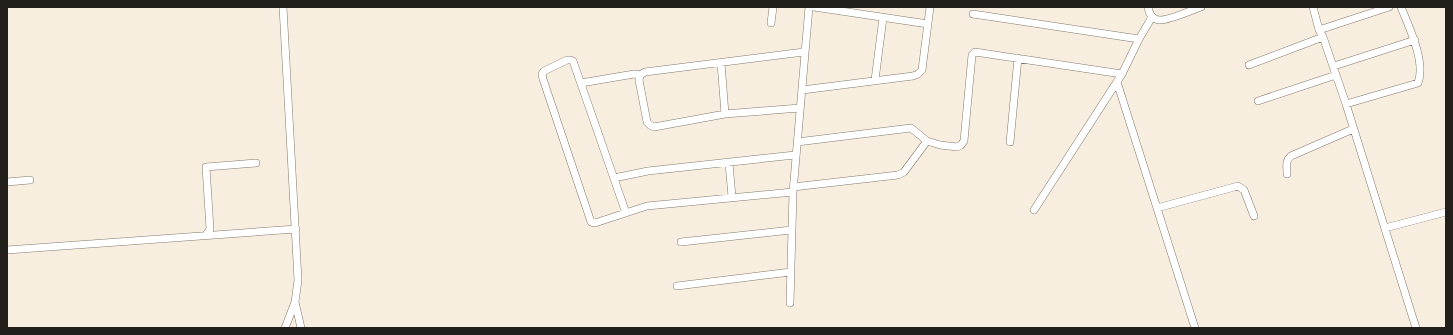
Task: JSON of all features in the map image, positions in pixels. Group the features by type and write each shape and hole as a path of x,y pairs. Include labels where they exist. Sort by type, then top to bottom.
{"street":[{"path":"284,7 298,280 295,302 285,328"},
{"path":"771,23 773,7"},
{"path":"790,303 791,230 795,155 809,7"},
{"path":"814,7 928,24"},
{"path":"802,90 913,76 918,74 922,70 930,7"},
{"path":"1148,7 1149,13 1152,17 1158,20 1166,19 1201,7"},
{"path":"1313,7 1318,30 1324,37 1334,66 1416,328"},
{"path":"1318,30 1389,7"},
{"path":"1346,104 1418,83 1421,72 1415,40 1401,7"},
{"path":"973,14 1139,39"},
{"path":"1034,210 1122,74 1139,39 1152,17"},
{"path":"874,80 883,18"},
{"path":"1248,65 1324,37"},
{"path":"1334,66 1415,40"},
{"path":"581,83 634,74 640,75 645,72 804,52"},
{"path":"796,142 911,128 927,141 940,145 961,146 964,142 972,55 975,52 1122,74"},
{"path":"1010,142 1018,58"},
{"path":"626,213 573,61 567,60 542,73 591,222 595,224 647,206 732,197 898,175 904,172 927,141"},
{"path":"721,63 725,114"},
{"path":"640,75 639,80 647,122 654,127 725,114 800,108"},
{"path":"1258,101 1336,76"},
{"path":"1117,82 1195,328"},
{"path":"1287,174 1286,162 1291,156 1354,129"},
{"path":"614,178 648,171 795,155"},
{"path":"729,163 732,197"},
{"path":"206,235 210,229 206,168 256,164"},
{"path":"7,182 30,180"},
{"path":"1157,208 1238,186 1244,190 1254,216"},
{"path":"1385,228 1446,212"},
{"path":"7,250 296,229"},
{"path":"681,242 791,230"},
{"path":"677,286 791,272"},
{"path":"295,302 301,328"}]}
